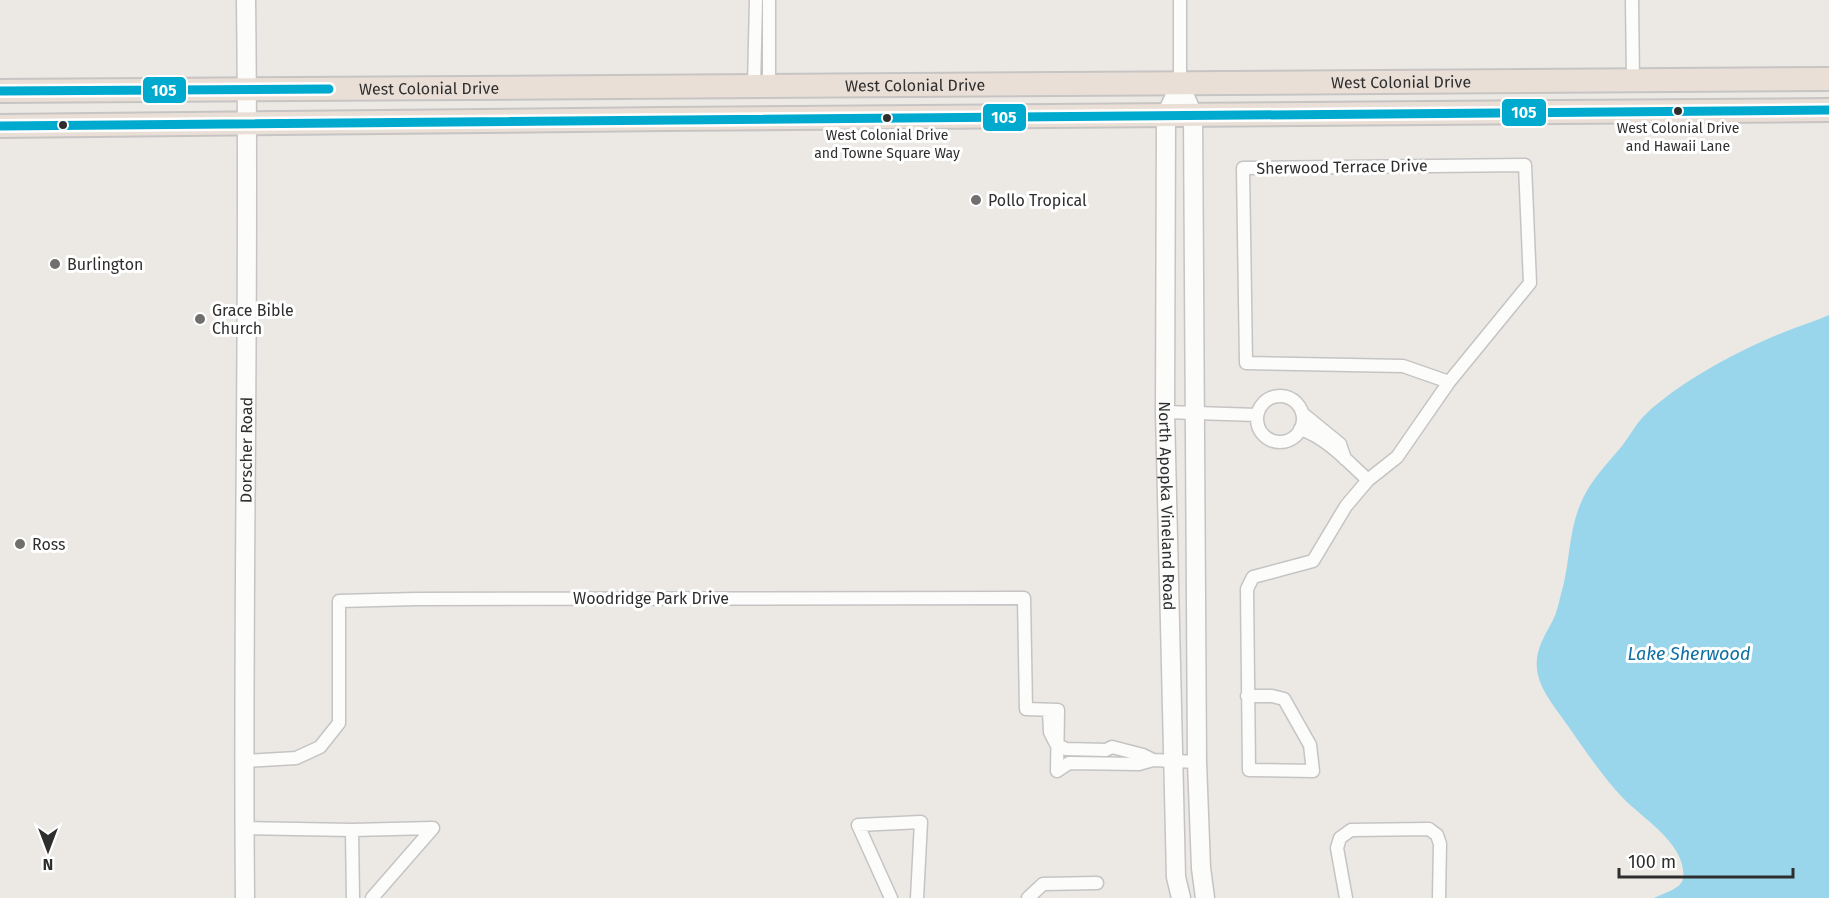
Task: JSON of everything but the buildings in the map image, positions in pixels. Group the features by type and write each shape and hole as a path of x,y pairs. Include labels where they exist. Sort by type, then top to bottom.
{"highway":[{"name":"West Colonial Drive","path":"0,92 1829,79"},
{"path":"1560,112 1620,91 1633,81"},
{"path":"665,119 743,103 754,99 762,87"},
{"path":"765,119 774,108 793,98 861,87"},
{"name":"West Colonial Drive","path":"0,126 1829,110"}],"street":[{"name":"Dorscher Road","path":"245,898 246,0"},
{"path":"756,0 762,87"},
{"path":"762,87 769,0"},
{"path":"1180,0 1180,85 1193,115"},
{"path":"1632,0 1633,81"},
{"path":"1166,115 1180,85"},
{"name":"North Apopka Vineland Road","path":"1166,115 1165,412 1176,877 1181,898"},
{"name":"North Apopka Vineland Road","path":"1193,115 1197,762 1201,868 1205,898"},
{"name":"Sherwood Terrace Drive","path":"1247,696 1272,696 1284,699 1310,745 1313,771 1249,770 1247,696 1247,589 1253,577 1313,561 1346,506 1368,480 1397,457 1449,382 1530,283 1525,165 1243,168 1246,363 1403,366 1449,382"},
{"path":"1278,396 1293,400 1302,413 1300,429 1288,440 1272,440 1265,436 1257,423 1257,415 1264,402 1278,396"},
{"path":"1165,412 1257,415"},
{"path":"1302,413 1340,444 1345,459"},
{"path":"1300,429 1311,433 1368,480"},
{"name":"Woodridge Park Drive","path":"244,762 296,758 320,747 339,723 339,601 451,598 1024,598 1026,709 1054,710 1050,732 1056,744 1057,771 1069,763 1139,764 1153,760 1197,762"},
{"name":"Woodridge Park Drive","path":"1056,744 1066,749 1107,750 1112,747 1153,760"},
{"path":"891,898 858,825 921,822 917,898"},
{"path":"244,828 352,830 433,828 372,898"},
{"path":"1346,898 1337,848 1340,838 1351,830 1429,829 1437,835 1440,844 1439,898"},
{"path":"352,830 353,898"},
{"path":"1028,898 1043,884 1097,883"}],"water":[{"name":"Lake Sherwood","path":"1829,315 1829,898 1654,898 1682,883 1683,867 1678,855 1662,833 1623,798 1601,772 1550,701 1538,675 1538,653 1558,607 1576,516 1593,481 1639,421 1660,402 1729,358 1782,333"}],"transit line":[{"name":"105","path":"0,91 329,89"},
{"name":"105","path":"0,126 1829,110"}],"place":[{"name":"West Colonial Drive and Hawaii Lane","path":"1678,111"},
{"name":"West Colonial Drive and Towne Square Way","path":"887,118"},
{"name":"Pollo Tropical","path":"976,200"},
{"name":"Burlington","path":"55,264"},
{"name":"Grace Bible Church","path":"200,319"},
{"name":"Ross","path":"20,544"}]}
